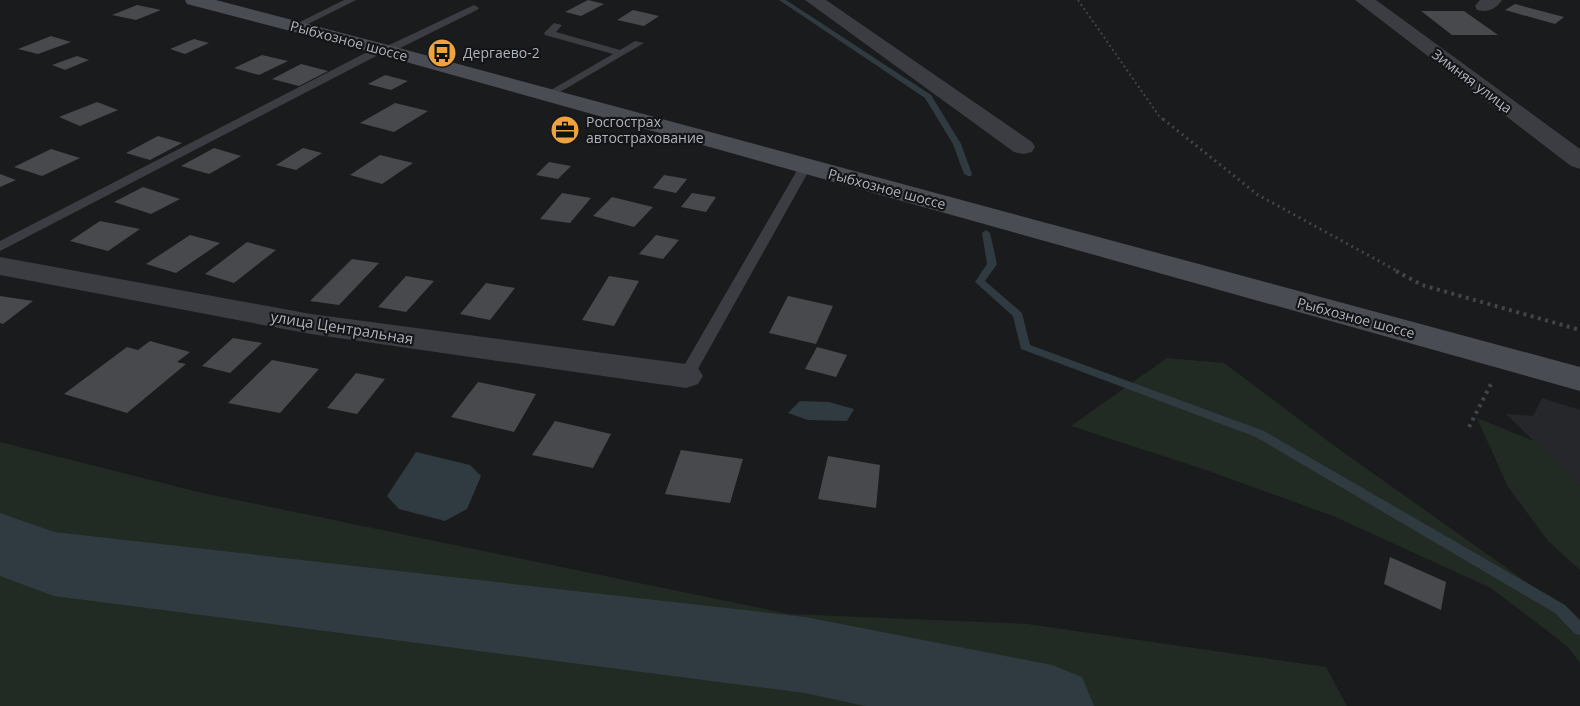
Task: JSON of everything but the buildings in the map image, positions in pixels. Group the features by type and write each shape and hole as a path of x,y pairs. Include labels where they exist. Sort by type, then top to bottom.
{"main road":[{"name":"Рыбхозное шоссе","path":"194,0 384,50 1580,379"}],"street":[{"path":"814,0 1023,147"},
{"name":"Зимняя улица","path":"1364,0 1580,161"},
{"name":"улица Центральная","path":"0,266 310,324 686,376"}],"lane":[{"path":"299,25 351,0"},
{"path":"0,247 384,50 474,8"},
{"path":"557,25 549,33 621,53"},
{"path":"589,44 605,35"},
{"path":"548,96 639,43"},
{"path":"686,376 805,167"}],"path":[{"path":"1078,0 1159,116 1258,195 1422,285 1580,330"},
{"path":"1469,427 1504,358"}],"shaded area":[{"path":"1167,358 1224,363 1333,445 1580,620 1580,663 1567,646 1491,588 1333,516 1203,469 1071,426"},
{"path":"1542,398 1580,410 1580,486 1506,414 1533,416"},
{"path":"800,401 829,402 854,409 847,421 808,420 788,413"},
{"path":"1477,418 1536,442 1580,486 1580,570 1549,542 1508,487"},
{"path":"0,442 198,492 789,614 1028,624 1326,667 1347,706 0,706"},
{"path":"416,452 470,465 481,476 467,509 445,521 399,509 387,496"}],"waterway":[{"path":"782,0 928,97 957,144 968,174"},
{"path":"986,233 992,264 980,282 1018,315 1025,347 1260,434 1560,609 1580,629"},
{"path":"0,544 54,564 805,655 1052,706"}],"place":[{"name":"Дергаево-2","path":"442,53"},
{"name":"Росгострах автострахование","path":"565,130"}]}
